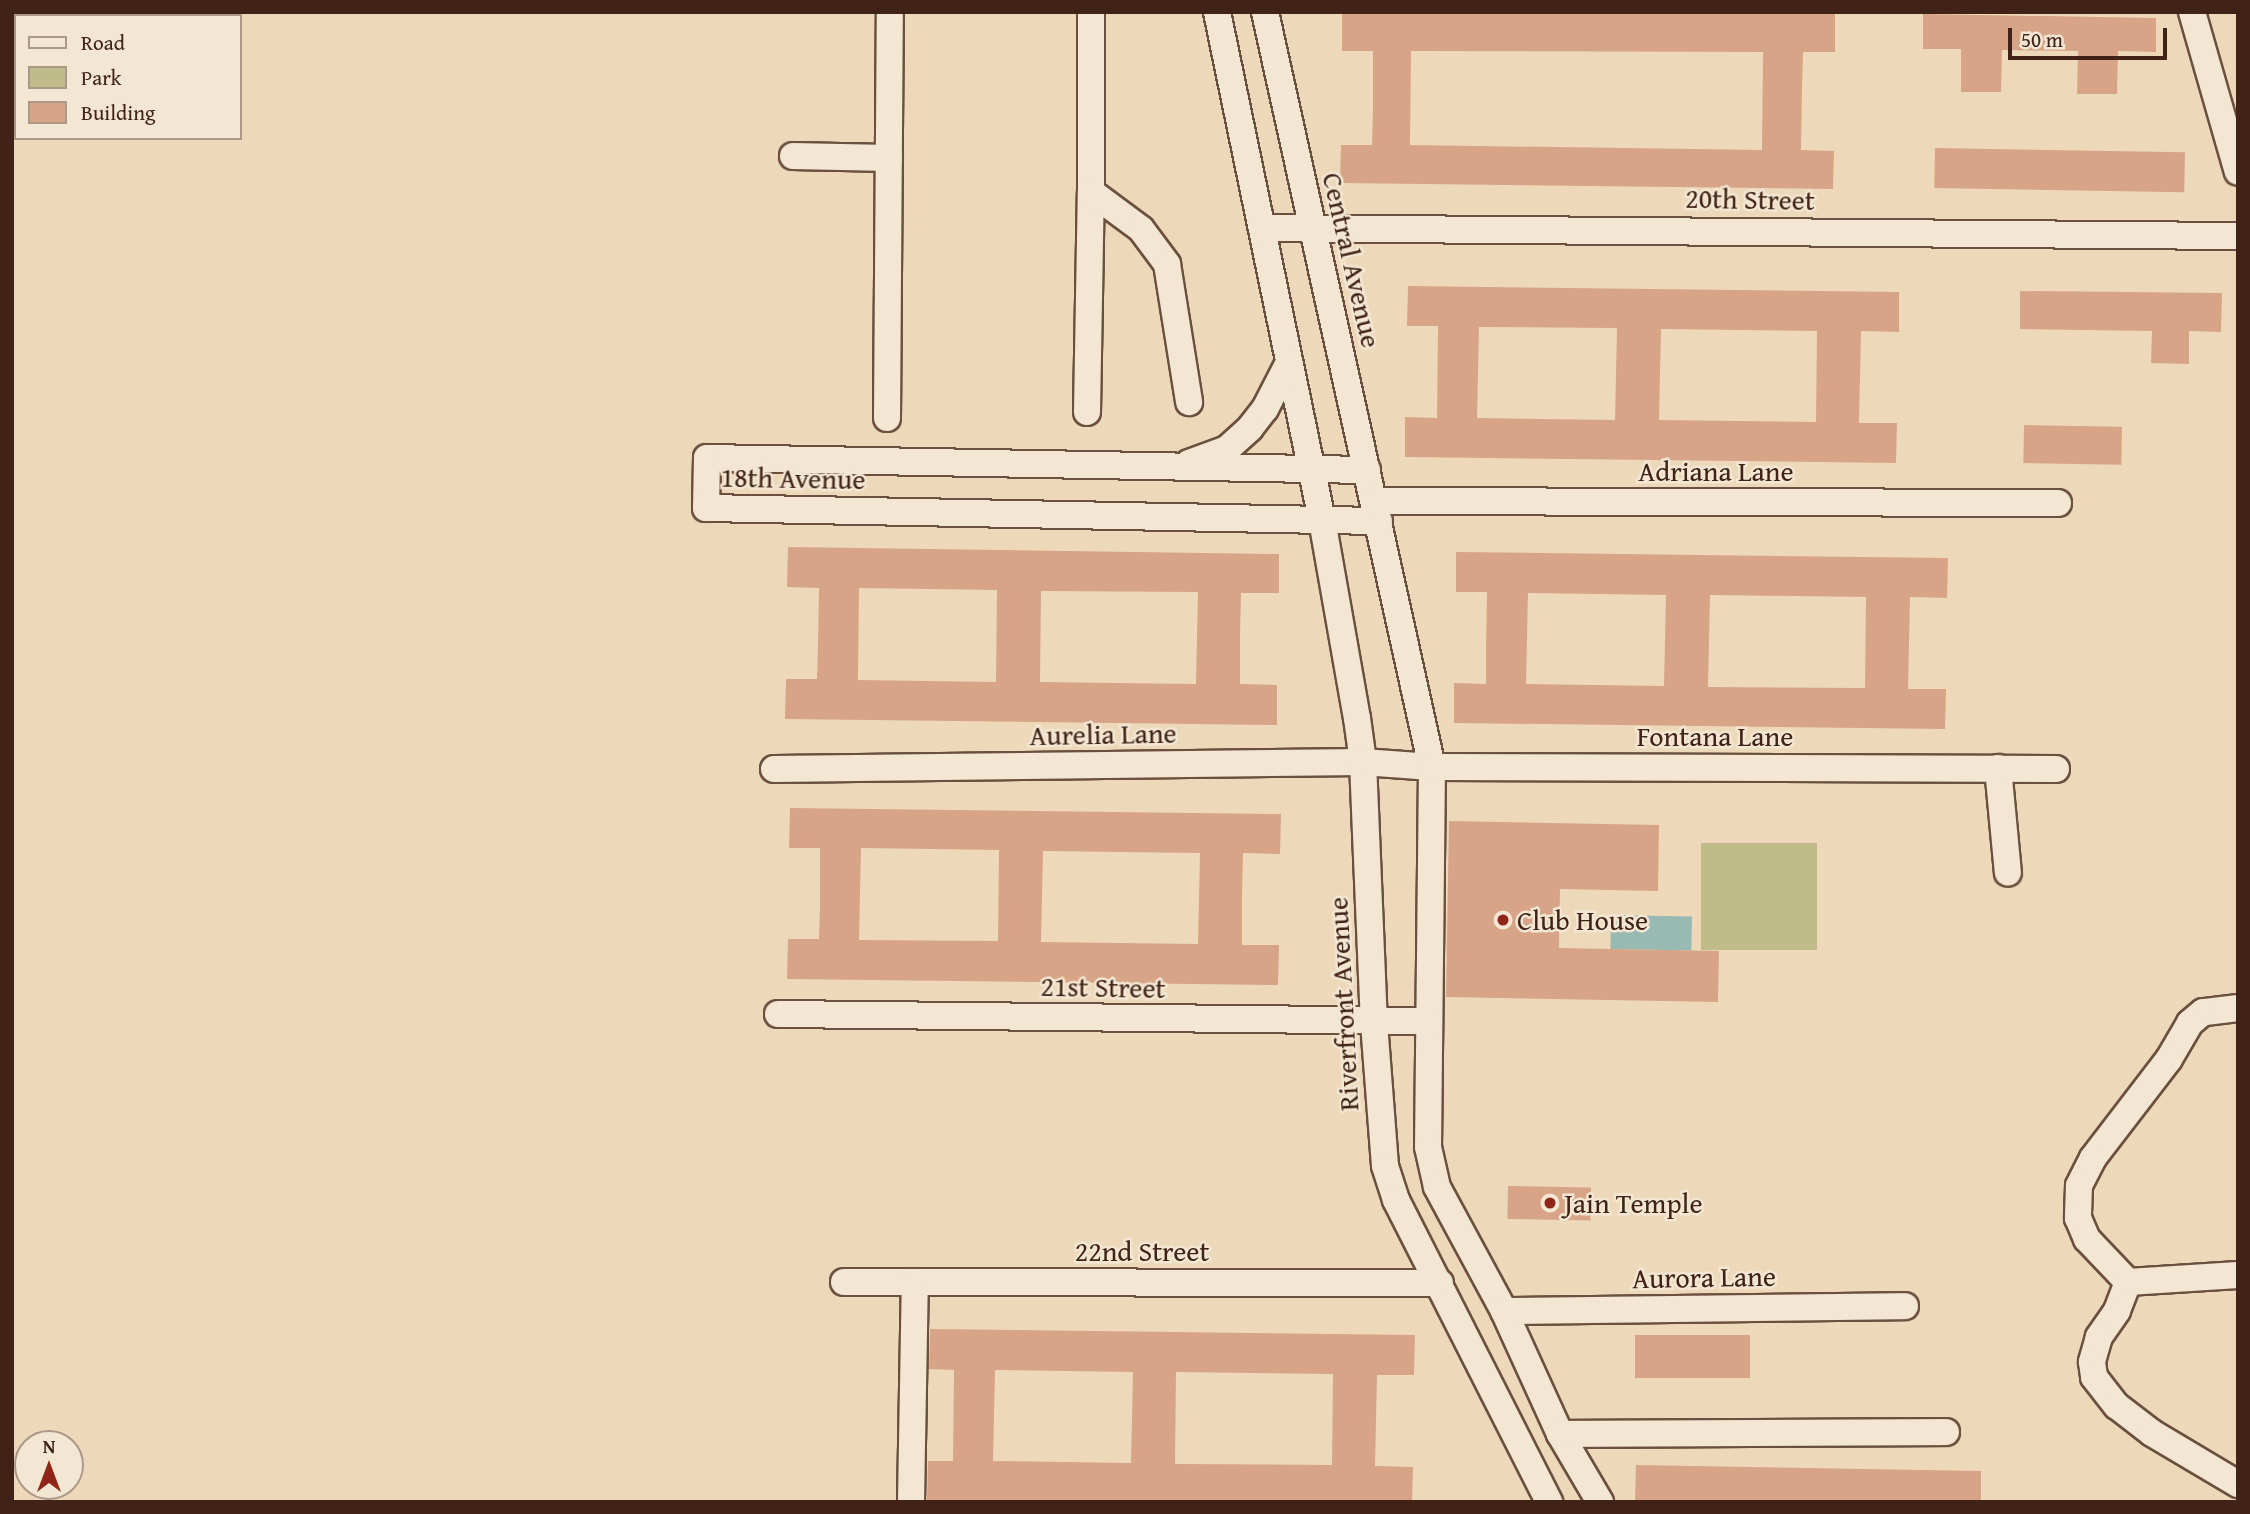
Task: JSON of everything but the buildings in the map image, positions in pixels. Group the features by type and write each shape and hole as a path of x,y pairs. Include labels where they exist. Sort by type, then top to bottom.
{"street":[{"path":"887,418 890,12"},
{"path":"1087,412 1091,12"},
{"path":"1217,12 1309,469"},
{"name":"Central Avenue","path":"1265,12 1377,511"},
{"path":"2192,12 2238,172"},
{"path":"793,156 889,158"},
{"path":"1091,192 1141,229 1167,264 1189,402"},
{"name":"20th Street","path":"1262,228 1313,226 2238,236"},
{"path":"1174,468 1227,449 1250,428 1265,409 1289,362"},
{"name":"18th Avenue","path":"1367,470 707,458 706,508 1322,520 1377,511"},
{"name":"Riverfront Avenue","path":"1309,469 1322,520 1363,762 1374,1023 1385,1166 1396,1200 1549,1502"},
{"name":"Adriana Lane","path":"1377,511 2058,503"},
{"path":"1377,511 1432,767 1428,1147 1437,1187 1504,1311 1560,1434 1600,1502"},
{"name":"Aurelia Lane","path":"774,769 1363,762 1432,767"},
{"name":"Fontana Lane","path":"1432,767 2056,769"},
{"path":"1998,768 2008,873"},
{"path":"2128,1282 2087,1239 2078,1218 2079,1186 2093,1158 2169,1059 2190,1023 2203,1012 2238,1008"},
{"name":"21st Street","path":"778,1014 1374,1023 1428,1021"},
{"path":"2128,1282 2238,1275"},
{"path":"2128,1282 2117,1311 2099,1337 2092,1363 2094,1377 2118,1406 2152,1433 2238,1484"},
{"name":"22nd Street","path":"844,1283 1440,1283"},
{"path":"911,1502 915,1283"},
{"name":"Aurora Lane","path":"1504,1311 1905,1306"},
{"path":"1560,1434 1946,1432"}],"green space":[{"path":"1701,843 1817,843 1817,950 1701,950"}],"water":[{"path":"1611,915 1692,916 1691,950 1610,949"}],"place":[{"name":"Club House","path":"1503,920"},
{"name":"Jain Temple","path":"1550,1203"}]}
